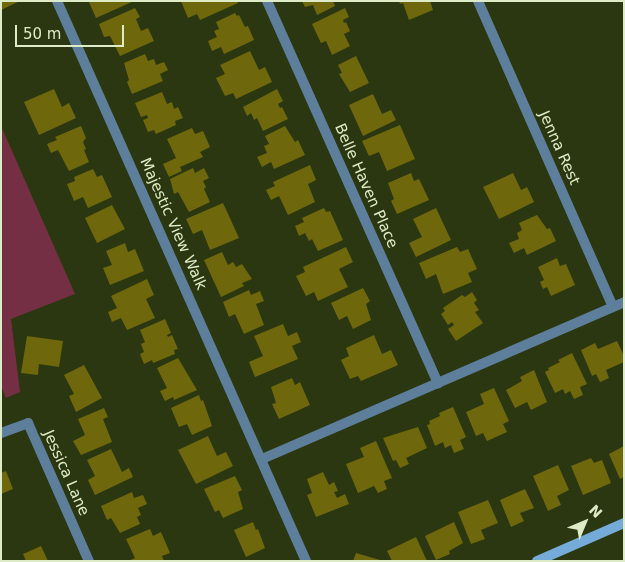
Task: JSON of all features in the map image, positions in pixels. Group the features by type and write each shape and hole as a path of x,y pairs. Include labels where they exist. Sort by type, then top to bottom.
{"street":[{"name":"Majestic View Walk","path":"57,1 306,561"},
{"name":"Belle Haven Place","path":"267,1 438,383"},
{"name":"Jenna Rest","path":"478,1 613,306"},
{"path":"262,459 624,302"},
{"name":"Jessica Lane","path":"1,434 28,423 89,561"},
{"path":"537,561 624,523"}],"shaded area":[{"path":"1,126 75,294 11,319 20,392 6,398 1,386"}],"building":[{"path":"1,1 20,1 1,10"},
{"path":"134,1 96,18 89,2"},
{"path":"181,1 237,1 238,3 200,20 197,14 188,18"},
{"path":"302,1 333,1 335,6 317,15 313,5 305,7"},
{"path":"399,1 430,1 433,10 409,20 403,3 400,4"},
{"path":"135,8 140,17 136,19 141,31 148,28 154,41 120,56 110,36 104,37 99,24"},
{"path":"345,8 349,17 343,20 350,31 344,34 350,46 332,55 326,41 321,43 312,24"},
{"path":"235,13 237,16 239,15 245,27 248,26 254,40 224,54 221,47 212,51 208,41 217,37 214,31 219,29 216,22"},
{"path":"250,51 259,70 265,67 272,82 236,99 233,93 225,96 216,78 225,74 220,65"},
{"path":"145,54 148,61 154,59 156,65 164,62 168,70 160,74 163,81 132,94 127,82 129,80 124,63"},
{"path":"356,56 369,83 350,92 339,74 342,73 338,65"},
{"path":"54,89 62,107 69,103 76,118 39,135 24,102"},
{"path":"277,89 283,101 278,104 280,108 282,107 288,119 263,131 257,118 254,120 251,113 247,116 243,107"},
{"path":"162,92 167,104 172,102 174,109 178,107 183,118 175,121 176,125 156,134 154,130 148,132 143,120 148,118 147,115 141,117 135,103"},
{"path":"373,94 382,114 391,110 396,120 363,136 349,105"},
{"path":"400,125 415,159 387,171 379,152 369,156 362,141"},
{"path":"81,126 86,138 83,142 86,149 84,150 89,162 69,171 58,150 51,153 47,144 57,140 55,137"},
{"path":"285,126 295,142 298,140 305,155 274,169 271,162 262,167 257,157 267,153 264,146 269,144 265,136"},
{"path":"192,128 195,134 203,131 210,147 200,152 203,157 180,167 182,171 169,177 163,164 176,158 167,139"},
{"path":"310,165 316,180 308,184 315,202 288,215 279,196 271,200 266,190 275,186 273,182"},
{"path":"193,168 195,173 204,168 209,178 203,181 206,187 204,189 210,202 189,212 178,192 174,194 170,179"},
{"path":"93,169 97,177 102,175 112,197 88,208 83,197 74,201 67,184 75,181 74,177"},
{"path":"411,173 414,181 419,179 429,200 397,214 391,201 394,199 388,183"},
{"path":"513,173 521,190 527,187 534,202 499,219 483,187"},
{"path":"223,203 239,238 210,250 202,230 193,234 186,219"},
{"path":"112,205 125,229 97,243 85,218"},
{"path":"324,208 326,212 330,211 343,240 318,251 312,239 309,241 305,233 299,236 295,226 304,222 302,218"},
{"path":"436,208 451,240 416,257 409,243 422,237 413,219"},
{"path":"537,215 547,229 550,228 556,241 527,255 524,248 514,253 509,243 519,239 517,233 522,230 519,223"},
{"path":"125,243 128,252 135,249 144,271 110,285 103,268 112,265 106,251"},
{"path":"346,247 353,262 339,269 348,287 318,301 314,292 306,296 296,276 305,272 303,267"},
{"path":"457,247 460,252 468,249 477,269 468,273 472,282 443,294 436,274 426,279 419,263"},
{"path":"222,252 228,265 233,262 236,267 242,264 252,279 242,283 244,286 221,297 204,260"},
{"path":"557,258 560,266 566,264 575,285 551,296 547,287 543,289 540,282 544,280 538,267"},
{"path":"147,279 154,295 146,299 155,318 127,330 121,318 112,322 108,312 117,308 111,296"},
{"path":"363,288 370,301 366,304 371,320 353,329 347,316 339,320 331,303"},
{"path":"249,290 251,295 260,291 264,301 256,304 264,325 244,334 235,314 229,317 223,302"},
{"path":"472,292 477,300 474,303 479,310 475,312 483,323 456,341 448,329 454,325 452,322 448,325 441,314 445,311 443,308 462,295 465,297"},
{"path":"165,319 171,333 167,335 168,337 172,335 178,349 174,350 175,354 153,363 152,360 144,364 140,354 144,352 141,344 145,342 140,330"},
{"path":"283,324 288,336 297,332 301,342 292,346 298,359 255,377 249,362 263,356 254,336"},
{"path":"374,335 382,354 391,350 398,365 361,381 358,376 350,379 341,360 349,356 346,348"},
{"path":"27,336 63,341 59,367 39,364 38,375 21,373"},
{"path":"617,341 624,356 624,362 606,370 609,378 600,382 596,374 592,376 581,350 595,343 598,349"},
{"path":"572,353 587,384 580,387 583,395 574,399 570,391 565,394 563,389 555,393 545,372 549,370 548,368 560,362 558,360"},
{"path":"178,358 197,390 174,400 173,397 165,401 160,391 167,388 157,368"},
{"path":"84,365 102,398 76,412 69,396 74,394 64,375"},
{"path":"534,370 547,402 531,410 527,402 515,408 506,390 522,381 520,377"},
{"path":"292,378 295,385 300,382 310,405 279,419 272,404 276,403 271,387"},
{"path":"494,388 509,421 503,424 507,432 487,441 483,433 476,436 466,412 484,404 480,394"},
{"path":"199,395 201,401 203,400 212,426 192,435 187,424 179,427 171,408"},
{"path":"453,407 466,437 460,440 464,449 454,453 451,445 445,448 443,442 435,446 427,425 430,424 429,421 440,416 439,413"},
{"path":"104,408 108,417 103,419 112,442 81,455 73,441 85,435 78,419"},
{"path":"418,427 427,448 406,458 409,464 400,468 396,460 393,461 383,438"},
{"path":"208,436 217,456 226,452 233,466 196,484 178,450"},
{"path":"376,441 392,478 384,481 387,489 378,493 374,486 358,493 346,464 364,457 360,448"},
{"path":"624,446 624,477 620,479 609,454"},
{"path":"111,449 122,472 129,468 133,477 95,495 88,480 95,476 87,460"},
{"path":"591,458 594,463 602,460 611,483 583,495 571,466"},
{"path":"558,465 569,490 557,496 561,505 548,511 533,476"},
{"path":"6,471 13,489 1,494 1,473"},
{"path":"323,472 329,485 334,482 338,491 334,492 337,498 345,494 349,504 316,517 307,495 312,493 307,479"},
{"path":"235,476 242,490 238,492 243,509 223,518 219,510 215,512 204,489"},
{"path":"525,489 534,508 520,513 524,521 511,527 500,500"},
{"path":"132,492 134,498 143,495 147,504 138,508 141,515 137,517 140,524 120,533 111,518 107,520 101,506"},
{"path":"488,500 498,523 481,530 485,539 471,544 458,512"},
{"path":"253,522 256,530 258,529 265,548 246,557 234,530"},
{"path":"454,522 463,543 449,551 450,554 436,560 425,536"},
{"path":"150,529 153,536 161,532 170,553 162,556 164,561 128,561 135,558 126,539"},
{"path":"416,537 427,561 392,561 387,551"},
{"path":"41,546 48,561 26,561 23,554"},
{"path":"356,553 380,560 380,561 353,561"}]}
